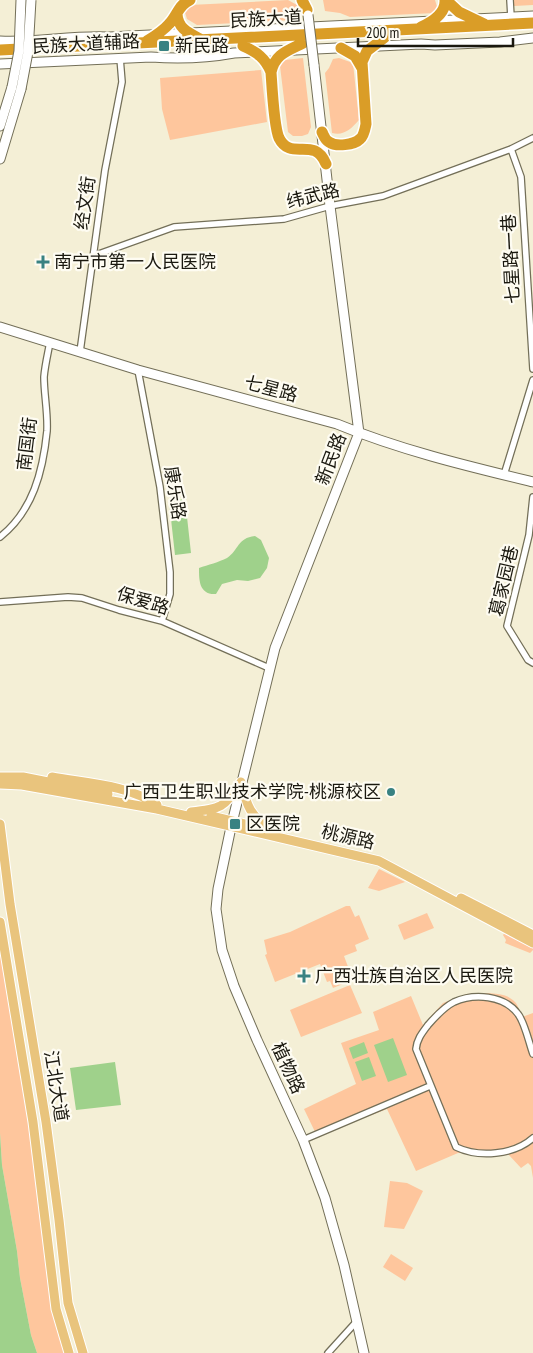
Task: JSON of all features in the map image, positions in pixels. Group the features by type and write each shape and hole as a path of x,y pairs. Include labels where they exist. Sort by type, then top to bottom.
{"highway":[{"path":"144,43 166,28 180,7 190,0"},
{"path":"445,0 454,9 471,20 487,26"},
{"path":"417,29 433,21 444,9 445,0"},
{"path":"177,14 180,25 190,34 202,40"},
{"name":"民族大道","path":"0,50 533,23"},
{"name":"民族大道","path":"0,58 533,31"},
{"path":"322,129 328,142 339,144 348,144 360,139 365,132 366,117 362,68 364,55 371,46 384,38"},
{"path":"271,72 275,60 303,42"},
{"path":"243,46 264,58 271,72 279,138 286,147 293,150 311,149 320,153 326,164"},
{"path":"341,48 355,56 362,68"},
{"path":"304,149 317,140 322,129"},
{"path":"326,164 328,152 339,144"}],"main road":[{"path":"0,126 17,88 22,0"},
{"path":"0,159 17,88 28,52 31,0"},
{"name":"新民路","path":"232,824 275,648 359,433 307,5"},
{"name":"民族大道辅路","path":"0,41 48,40 90,36 109,38 533,16"},
{"name":"民族大道辅路","path":"0,64 120,58 178,58 288,50 500,42 533,38"},
{"name":"七星路","path":"0,327 138,370 337,424 359,433 438,458 533,482"},
{"path":"0,771 30,773 132,792 146,797 157,807"},
{"path":"0,777 23,777 140,803"},
{"path":"191,812 216,808 226,804 241,782"},
{"path":"241,782 246,802 251,812 257,821 271,830"},
{"path":"0,784 22,785 140,803"},
{"path":"0,788 119,808 140,810 157,807"},
{"name":"桃源路","path":"140,803 379,861 533,943"},
{"name":"桃源路","path":"157,807 191,812 232,824 271,830 380,858 533,935"},
{"name":"江北大道","path":"0,824 10,904 46,1122 68,1303 83,1353"},
{"name":"植物路","path":"232,824 218,889 216,909 222,950 234,986 303,1140 325,1198 344,1265 364,1353"},
{"name":"江北大道","path":"0,922 33,1122 56,1309 69,1353"}],"street":[{"path":"510,0 511,18"},
{"name":"经文街","path":"80,352 105,170 122,82 120,58"},
{"name":"纬武路","path":"93,256 174,227 284,219 330,206 383,196 511,149 533,138"},
{"name":"七星路一巷","path":"511,149 521,177 533,369"},
{"name":"南国街","path":"0,537 27,508 39,477 47,430 44,375 50,342"},
{"name":"康乐路","path":"138,370 160,486 170,572 170,594 162,621"},
{"path":"504,475 533,380"},
{"name":"葛家园巷","path":"533,497 529,535 507,626 528,660 533,663"},
{"name":"保爱路","path":"0,602 68,597 82,598 162,621 269,668"},
{"path":"533,1054 519,1015 511,1007 499,1000 484,997 469,997 453,1003 429,1024 416,1042 416,1049 430,1086 456,1147 463,1150 496,1153 515,1149 533,1138"},
{"path":"303,1140 430,1086"},
{"path":"328,1353 357,1321"}],"shaded area":[{"path":"288,0 297,5 297,17 293,20 197,25 187,19 184,9 190,5"},
{"path":"323,0 435,0 438,10 435,13 350,17 340,13 325,11"},
{"path":"514,0 533,0 533,5 514,6"},
{"path":"303,58 311,127 308,134 293,136 288,132 280,66 285,60"},
{"path":"339,58 353,63 359,120 347,131 336,134 332,133 325,73 333,59"},
{"path":"261,70 267,122 170,140 162,109 160,78"},
{"path":"185,499 191,553 175,555 169,501"},
{"path":"255,536 261,540 269,558 267,568 260,578 248,581 237,580 222,584 216,594 206,592 201,586 199,568 227,558 241,542"},
{"path":"379,869 405,882 379,891 368,888"},
{"path":"346,906 350,906 355,917 359,915 369,939 355,945 357,951 344,956 353,980 333,988 330,981 327,982 320,964 275,982 265,955 267,954 264,940 290,932"},
{"path":"427,913 434,928 404,940 398,925"},
{"path":"0,922 56,1309 69,1353 37,1353 31,1335 20,1278 2,1165 0,1133"},
{"path":"505,932 533,948 533,950 530,953 505,943 506,940 503,935"},
{"path":"350,985 362,1013 301,1037 290,1010"},
{"path":"467,994 499,994 510,998 516,1003 522,1017 533,1013 533,1178 531,1166 528,1163 521,1168 507,1153 458,1153 416,1171 387,1109 317,1136 304,1109 356,1084 341,1043 379,1030 373,1012 411,996 423,1025 443,1003"},
{"path":"393,1038 407,1075 388,1082 374,1045"},
{"path":"364,1042 368,1053 353,1059 349,1048"},
{"path":"369,1057 376,1076 362,1081 355,1062"},
{"path":"115,1062 121,1105 76,1110 70,1068"},
{"path":"0,1133 2,1165 20,1278 31,1335 37,1353 0,1353"},
{"path":"390,1181 407,1183 423,1191 404,1229 384,1227"},
{"path":"391,1254 413,1268 405,1281 383,1267"}],"place":[{"name":"新民路","path":"164,46"},
{"name":"南宁市第一人民医院","path":"43,262"},
{"name":"广西卫生职业技术学院-桃源校区","path":"391,792"},
{"name":"区医院","path":"235,824"},
{"name":"广西壮族自治区人民医院","path":"304,976"}]}
